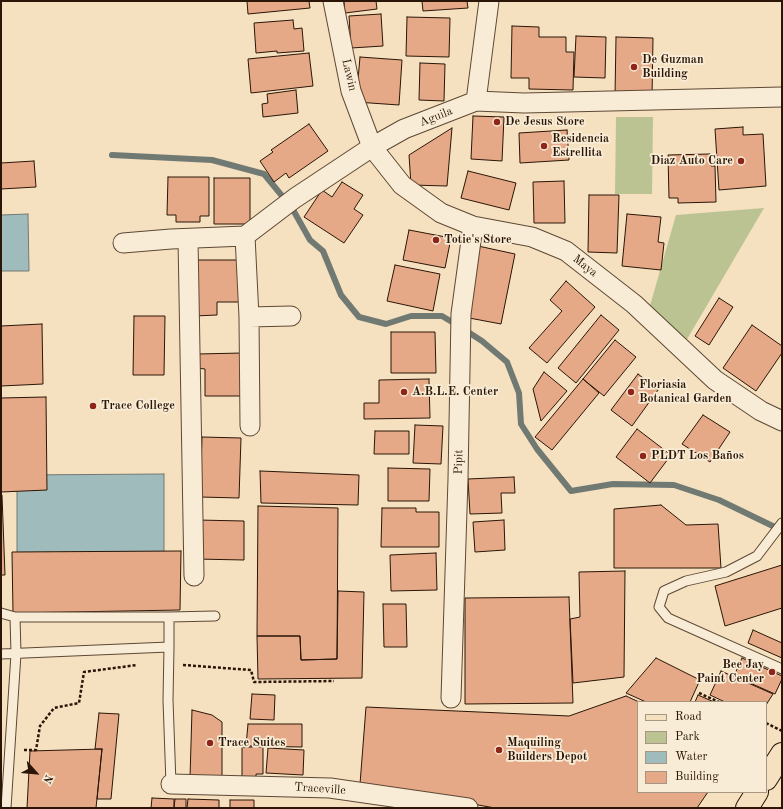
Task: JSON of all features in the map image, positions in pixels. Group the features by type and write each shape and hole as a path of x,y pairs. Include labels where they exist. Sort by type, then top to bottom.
{"main road":[{"path":"767,777 782,754"}],"street":[{"name":"Lawin","path":"333,1 351,91 372,147"},
{"path":"476,101 489,1"},
{"name":"Aguila","path":"246,236 289,203 372,147 404,130 476,101 524,103 782,97"},
{"name":"Maya","path":"372,147 402,185 441,213 473,226 532,237 566,251 634,304 715,380 761,411 782,421"},
{"name":"Pipit","path":"451,698 458,487 461,314 473,226"},
{"path":"123,243 171,239 246,236 249,317 250,426"},
{"path":"188,239 194,576"},
{"path":"249,317 292,316"},
{"name":"Traceville","path":"171,784 330,788 468,808"}],"lane":[{"path":"780,527 757,556 726,572 686,580 664,591 659,607 668,618 782,669"},
{"path":"1,614 15,617 215,616"},
{"path":"6,808 16,654 15,617"},
{"path":"169,617 168,700 171,784"},
{"path":"1,654 169,647"}],"path":[{"path":"699,693 717,701"},
{"path":"767,724 782,731"}],"green space":[{"path":"616,117 653,117 652,194 615,194"},
{"path":"764,208 686,341 649,309 676,215"}],"water":[{"path":"28,214 29,271 1,271 1,215"},
{"path":"164,474 164,552 17,553 17,475"}],"building":[{"path":"247,1 309,1 310,8 248,14"},
{"path":"344,1 376,1 377,9 345,13"},
{"path":"422,1 467,1 468,8 423,11"},
{"path":"381,14 383,46 351,48 349,16"},
{"path":"407,17 450,18 449,57 406,56"},
{"path":"293,20 294,29 302,28 304,51 256,53 254,23"},
{"path":"512,26 539,27 539,37 566,37 566,52 574,52 573,90 529,89 529,78 511,78"},
{"path":"576,36 606,37 605,78 574,77"},
{"name":"De Guzman Building","path":"616,37 653,38 652,97 615,96"},
{"path":"309,53 313,86 251,93 248,59"},
{"path":"360,57 402,60 399,105 356,102"},
{"path":"420,63 445,64 444,101 419,100"},
{"path":"296,90 298,113 263,117 262,104 268,103 267,94"},
{"path":"473,116 504,117 502,161 471,159"},
{"path":"309,124 328,151 289,178 286,173 274,182 260,161 273,152 271,150"},
{"name":"Diaz Auto Care","path":"743,127 743,135 763,134 766,186 719,190 715,129"},
{"path":"452,128 447,186 411,185 409,155"},
{"name":"Residencia Estrellita","path":"567,130 569,160 520,163 519,133"},
{"path":"710,154 711,166 715,166 716,202 678,203 678,198 669,198 668,155"},
{"path":"34,161 36,187 1,189 1,163"},
{"path":"468,171 516,183 509,210 461,198"},
{"path":"168,177 209,177 209,216 200,216 200,222 176,222 176,215 167,215"},
{"path":"214,178 250,178 250,224 214,224"},
{"path":"564,181 565,223 534,223 533,182"},
{"path":"342,182 363,195 354,209 363,215 344,243 304,217 322,190 332,197"},
{"path":"589,195 619,195 617,253 588,252"},
{"path":"627,214 661,217 658,242 664,243 661,270 622,266"},
{"path":"409,230 451,238 445,268 403,260"},
{"path":"478,246 515,254 501,324 464,317"},
{"path":"194,260 240,260 240,302 217,302 217,315 194,316"},
{"path":"395,265 440,274 433,311 387,301"},
{"path":"566,281 595,307 547,363 529,348 562,311 550,300"},
{"path":"719,298 733,307 709,345 695,336"},
{"path":"601,315 619,330 576,383 558,368"},
{"path":"134,316 165,316 164,375 133,375"},
{"path":"42,324 43,384 1,386 1,326"},
{"path":"752,325 782,346 782,353 756,391 723,368"},
{"path":"391,332 435,332 436,373 391,373"},
{"path":"615,340 636,357 604,396 583,379"},
{"path":"243,353 242,396 205,396 205,369 196,368 197,354"},
{"path":"544,372 567,391 541,421 533,389"},
{"path":"638,374 658,390 632,426 611,410"},
{"name":"A.B.L.E. Center","path":"429,379 430,418 364,419 364,403 379,403 379,380"},
{"path":"583,379 599,393 552,450 535,437"},
{"path":"46,397 47,490 1,492 1,398"},
{"path":"703,415 730,432 710,462 682,444"},
{"path":"415,425 443,426 441,464 413,463"},
{"name":"PLDT Los Baños","path":"637,429 671,455 650,483 616,457"},
{"path":"375,431 409,431 409,454 374,454"},
{"path":"202,437 241,438 239,498 200,497"},
{"path":"388,468 430,469 429,501 388,501"},
{"path":"260,471 359,475 358,505 261,503"},
{"path":"514,477 515,493 501,493 502,513 470,514 468,479"},
{"path":"2,495 5,575 1,575"},
{"path":"661,505 686,525 718,524 721,568 614,568 614,509"},
{"path":"258,506 338,508 337,659 301,660 300,636 257,636"},
{"path":"382,508 416,508 416,512 439,512 439,547 381,547"},
{"path":"197,520 244,521 244,560 196,559"},
{"path":"504,520 505,550 475,552 473,522"},
{"path":"181,551 180,610 13,613 12,552"},
{"path":"436,553 437,590 391,591 390,555"},
{"path":"782,565 782,608 725,626 715,586"},
{"path":"625,571 624,677 573,683 570,619 580,617 579,572"},
{"path":"338,591 364,592 362,678 258,679 257,636 300,636 301,660 337,659"},
{"path":"569,597 573,703 465,704 465,598"},
{"path":"383,604 406,604 407,647 384,647"},
{"path":"753,630 782,643 782,658 748,643"},
{"path":"656,658 700,680 690,701 644,701 626,693"},
{"path":"742,658 782,676 775,694 734,676"},
{"path":"721,671 773,694 767,703 767,701 723,701 710,695"},
{"path":"252,694 275,695 274,720 250,719"},
{"path":"698,695 712,701 695,701"},
{"name":"Maquiling Builders Depot","path":"626,696 637,701 637,793 707,793 697,808 495,808 360,784 366,707 569,716"},
{"path":"192,710 212,715 222,722 222,778 190,778"},
{"path":"99,713 119,714 111,799 97,799 102,749 95,749"},
{"path":"248,724 302,724 302,747 246,746"},
{"path":"242,747 263,747 263,774 256,774 256,781 242,781"},
{"path":"268,748 304,750 303,775 266,773"},
{"path":"102,749 96,808 27,808 30,751"},
{"path":"152,798 174,799 174,808 151,808"},
{"path":"175,799 186,799 186,808 174,808"},
{"path":"188,799 219,800 219,808 187,808"},
{"path":"230,800 254,800 254,808 230,808"}],"waterway":[{"path":"112,155 212,160 264,174 292,208 310,240 323,251 341,295 359,317 386,324 411,316 442,316 457,325"},
{"path":"465,330 482,341 507,362 519,393 521,424 537,449 571,491 613,484 674,485 719,500 781,530"}],"place":[{"name":"De Guzman Building","path":"634,67"},
{"name":"De Jesus Store","path":"497,122"},
{"name":"Residencia Estrellita","path":"544,146"},
{"name":"Diaz Auto Care","path":"741,161"},
{"name":"Totie's Store","path":"436,240"},
{"name":"A.B.L.E. Center","path":"404,392"},
{"name":"Floriasia Botanical Garden","path":"631,392"},
{"name":"Trace College","path":"93,406"},
{"name":"PLDT Los Baños","path":"643,456"},
{"name":"Bee Jay Paint Center","path":"772,672"},
{"name":"Trace Suites","path":"210,743"},
{"name":"Maquiling Builders Depot","path":"499,750"}]}
